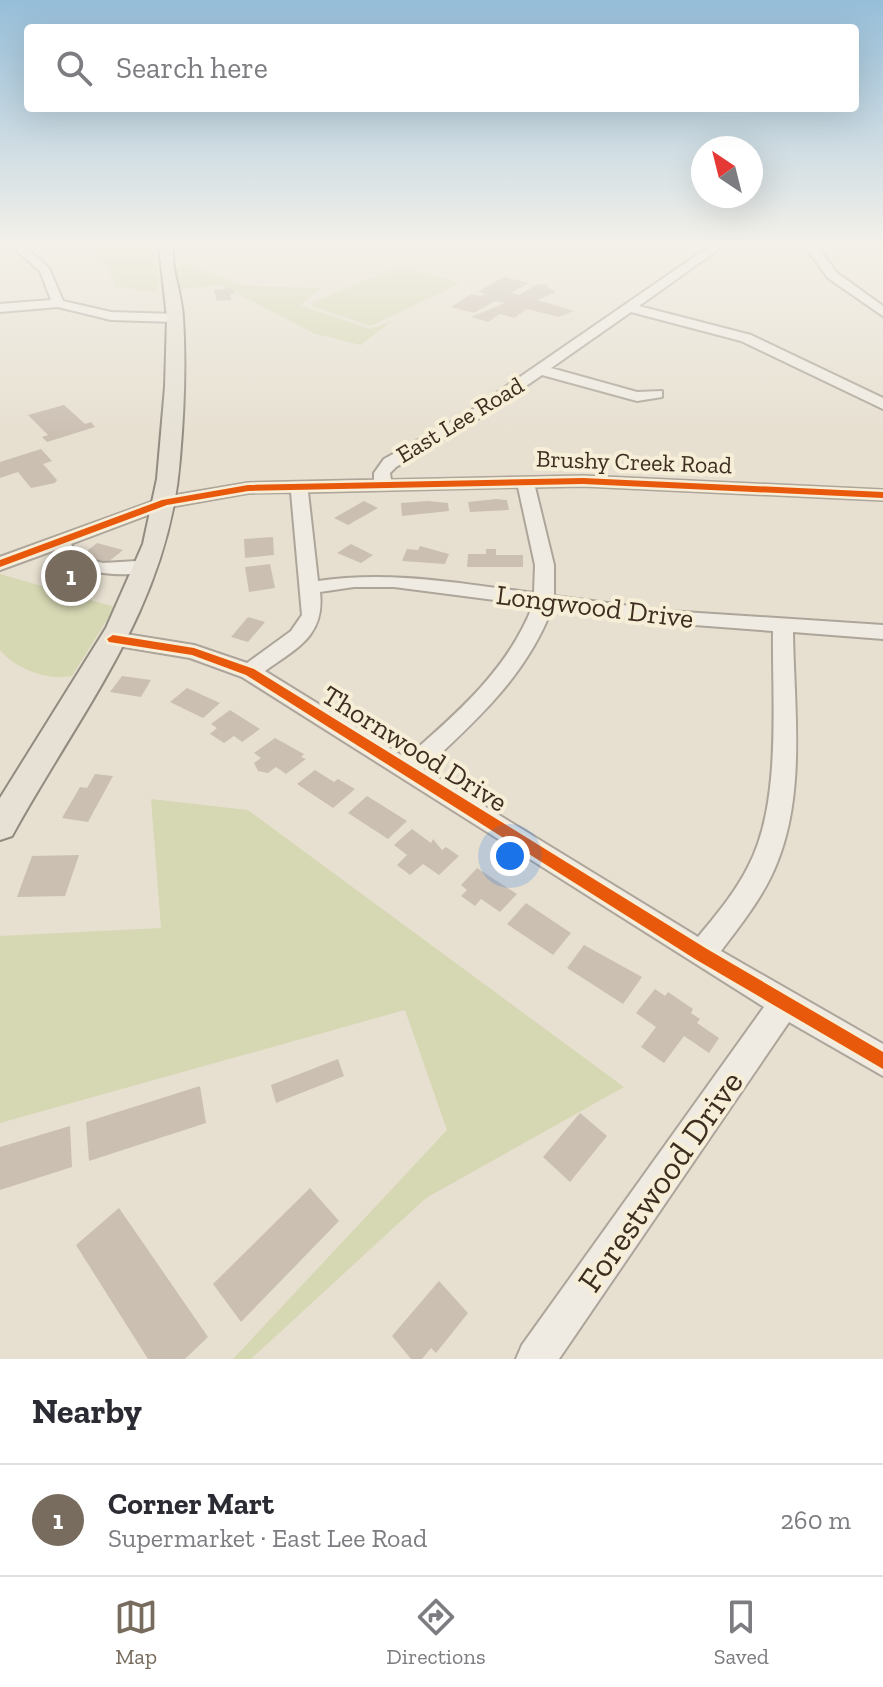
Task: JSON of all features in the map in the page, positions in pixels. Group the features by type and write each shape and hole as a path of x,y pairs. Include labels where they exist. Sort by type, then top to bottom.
{"main road":[{"path":"0,827 113,639 147,564 165,502 174,309"}],"street":[{"path":"84,309 111,316 175,318"},
{"name":"East Lee Road","path":"0,564 165,502 248,488 383,484 382,473 390,463 460,425 625,309"},
{"path":"637,309 746,338 883,404"},
{"path":"541,370 637,397 657,394"},
{"path":"406,772 494,687 523,647 543,601 546,577 525,480"},
{"name":"Brushy Creek Road","path":"383,484 525,480 632,482 883,495"},
{"path":"250,672 307,628 313,607 308,588 299,486"},
{"path":"60,541 70,561 92,568 147,564"},
{"name":"Longwood Drive","path":"308,588 354,581 394,581 543,601 783,626 883,632"},
{"path":"701,954 751,888 773,836 780,789 783,626"},
{"name":"Thornwood Drive","path":"113,639 194,652 250,672 701,954 883,1061"},
{"name":"Forestwood Drive","path":"536,1359 785,1003"}],"green space":[{"path":"268,309 313,309 370,329 392,321 361,345 315,334"},
{"path":"321,309 406,309 371,326"},
{"path":"0,574 115,607 72,676 52,677 33,672 14,663 0,650"},
{"path":"151,799 248,810 624,1087 426,1198 251,1359 233,1359 447,1130 405,1010 0,1123 0,936 161,928"}],"building":[{"path":"489,309 526,309 514,318 500,314 488,322 471,317"},
{"path":"529,309 574,311 559,317"},
{"path":"64,405 85,424 91,422 95,427 47,442 42,437 48,435 28,415"},
{"path":"41,449 52,461 43,464 57,480 55,483 31,488 18,472 0,478 0,462"},
{"path":"507,500 509,510 470,512 468,502"},
{"path":"364,501 378,508 348,525 334,518"},
{"path":"401,503 448,503 449,511 402,516"},
{"path":"273,537 274,555 245,558 244,539"},
{"path":"97,543 123,550 102,567 76,560"},
{"path":"351,544 373,555 361,563 337,553"},
{"path":"420,546 449,554 445,564 402,561 407,549 418,550"},
{"path":"486,549 496,549 496,555 523,555 523,567 467,567 468,554 486,554"},
{"path":"61,563 99,574 80,590 42,579"},
{"path":"270,564 275,588 249,592 245,567"},
{"path":"248,617 265,622 248,642 231,637"},
{"path":"122,676 151,680 141,697 110,692"},
{"path":"187,688 220,703 203,718 170,702"},
{"path":"230,710 260,729 242,742 234,736 224,743 210,734 217,728 211,724"},
{"path":"275,738 304,754 301,757 306,759 286,774 276,767 268,773 258,771 254,763 261,758 254,753"},
{"path":"315,770 334,782 338,779 355,789 333,808 297,784"},
{"path":"95,774 113,776 88,822 62,818 80,787 87,788"},
{"path":"367,796 407,821 388,839 348,813"},
{"path":"412,829 431,843 433,839 442,850 446,847 459,856 439,875 423,864 410,875 397,865 407,855 394,845"},
{"path":"79,855 65,896 17,897 32,856"},
{"path":"477,868 517,894 500,912 481,899 475,906 461,896 467,890 461,885"},
{"path":"526,903 571,933 553,955 507,924"},
{"path":"584,945 642,977 623,1004 567,968"},
{"path":"655,989 665,996 668,992 693,1009 691,1013 700,1019 697,1023 719,1038 709,1053 684,1036 664,1063 641,1047 656,1027 636,1013"},
{"path":"338,1059 344,1076 276,1103 271,1085"},
{"path":"200,1086 206,1123 89,1161 86,1122"},
{"path":"580,1113 607,1136 570,1182 543,1157"},
{"path":"70,1126 72,1167 0,1190 0,1147"},
{"path":"310,1188 339,1221 241,1322 213,1284"},
{"path":"119,1208 208,1337 185,1359 148,1359 76,1245"},
{"path":"439,1281 468,1313 436,1353 431,1348 422,1359 411,1359 392,1336"}],"cycle path":[{"path":"0,564 165,502 248,488 583,481 883,495"},
{"path":"113,639 194,652 250,672 701,954 883,1061"}],"place":[{"name":"Corner Mart","path":"71,576"}]}
